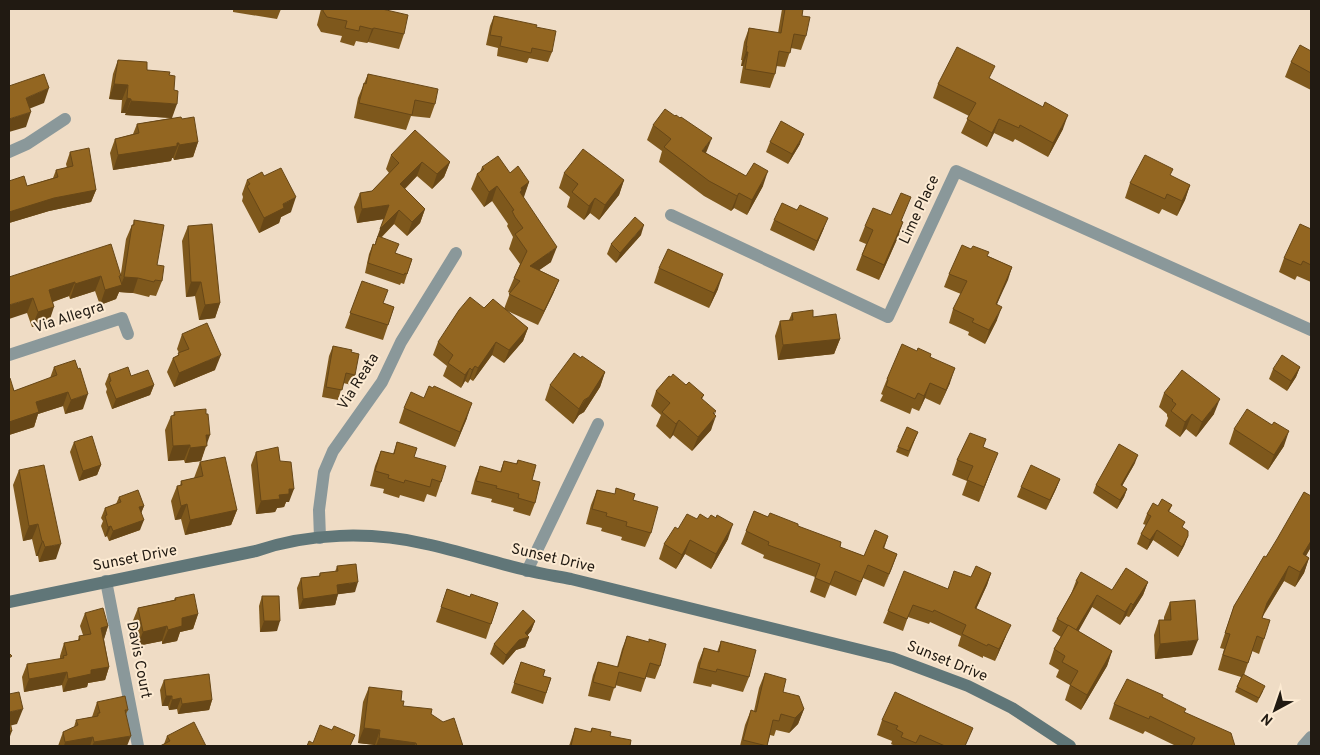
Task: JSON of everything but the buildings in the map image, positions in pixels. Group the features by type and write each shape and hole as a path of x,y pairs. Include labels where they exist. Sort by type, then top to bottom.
{"main road":[{"name":"Sunset Drive","path":"9,602 256,551 278,544 320,538 374,536 424,543 527,571 580,581 893,658 968,686 1012,708 1070,746"}],"street":[{"path":"9,152 27,144 65,119"},
{"name":"Lime Place","path":"671,215 888,317 956,171 1311,330"},
{"name":"Via Reata","path":"320,538 319,510 324,472 333,451 382,382 401,342 456,254"},
{"name":"Via Allegra","path":"9,355 122,318 128,334"},
{"path":"527,571 598,424"},
{"name":"Davis Court","path":"106,581 138,746"},
{"path":"1304,746 1311,737"}]}
